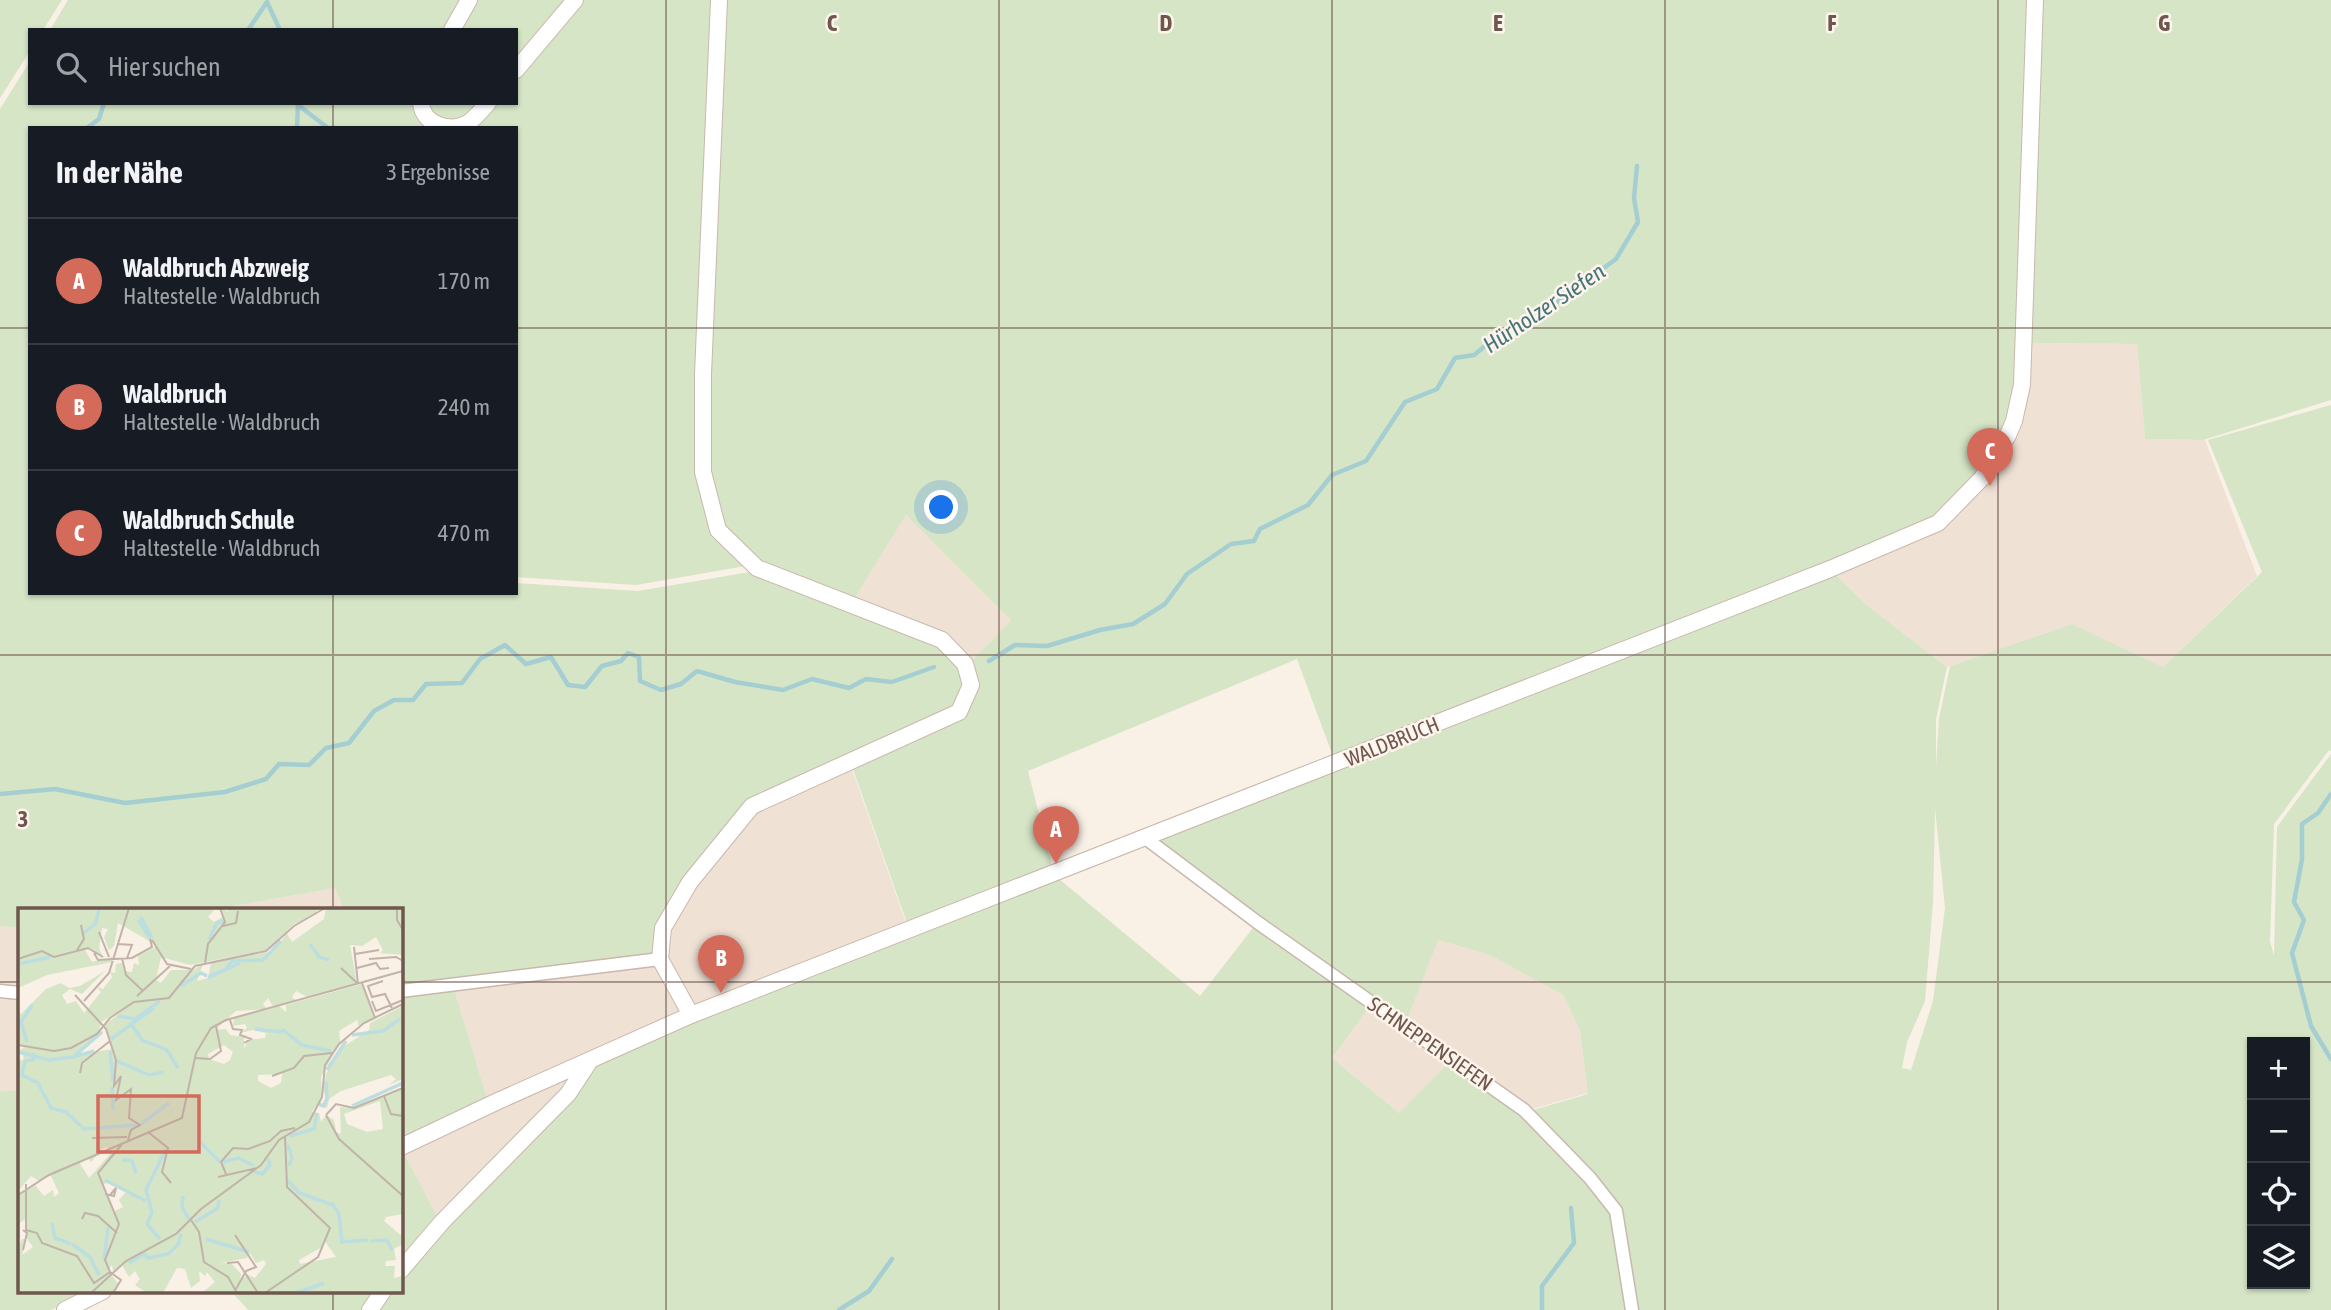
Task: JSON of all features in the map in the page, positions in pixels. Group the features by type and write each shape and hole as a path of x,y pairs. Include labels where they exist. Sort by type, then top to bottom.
{"street":[{"path":"453,28 469,0"},
{"path":"518,68 575,0"},
{"path":"691,1015 660,959 663,928 690,881 752,806 958,712 971,685 965,664 942,640 757,568 718,530 703,472 703,374 719,0"},
{"name":"WALDBRUCH","path":"402,1147 691,1015 1346,760 1830,569 1938,523 1982,478 2008,435 2022,385 2035,0"},
{"path":"421,105 421,112 433,124 446,126"},
{"path":"457,126 467,124 486,105"},
{"name":"SCHNEPPENSIEFEN","path":"1144,837 1257,922 1524,1111 1590,1178 1616,1211 1632,1310"},
{"path":"402,991 660,959"},
{"path":"0,991 18,993"},
{"path":"402,1269 442,1222 568,1094 590,1060"},
{"path":"65,1310 101,1292"},
{"path":"370,1310 382,1292"}],"shaded area":[{"path":"2028,343 2137,344 2145,439 2205,440 2257,576 2163,667 2072,624 1947,667 1868,606 1832,571"},
{"path":"906,515 1011,620 969,664 853,601"},
{"path":"852,769 907,926 565,1093 439,1220 405,1155 493,1110 454,989 666,930 692,885 756,812"},
{"path":"335,888 344,908 223,908"},
{"path":"0,926 18,928 18,1090 0,1092"},
{"path":"1438,940 1490,955 1563,995 1580,1030 1588,1093 1529,1110 1454,1057 1399,1113 1332,1058 1370,1006"}],"green space":[{"path":"0,0 62,0 44,28 28,28 28,54 0,98"},
{"path":"68,0 2030,0 2017,383 2005,429 1977,475 1934,519 1829,564 1389,738 1334,759 1297,659 1028,771 1052,866 908,926 853,769 960,716 975,685 969,664 1011,620 906,515 853,601 757,564 636,585 518,577 518,126 28,126 28,595 518,595 518,583 638,591 756,571 940,643 961,666 965,679 956,709 752,803 685,881 658,928 656,955 402,988 402,908 344,908 335,888 223,908 18,908 18,928 0,926 0,109 28,64 28,105 518,105 518,28 51,28"},
{"path":"2039,0 2331,0 2331,400 2203,440 2145,439 2137,344 2028,343"},
{"path":"2331,405 2331,751 2329,750 2274,824 2270,941 2274,956 2277,827 2331,754 2331,1310 375,1310 387,1292 402,1292 402,1276 593,1064 694,1019 1059,879 1200,996 1256,924 1370,1006 1332,1058 1399,1113 1449,1062 1523,1113 1588,1094 1580,1030 1563,995 1490,955 1438,940 1406,1022 1151,838 1833,572 1868,606 1947,667 1936,719 1936,768 1939,719 1950,666 2072,624 2163,667 2262,572 2208,440","holes":["1935,808 1945,908 1933,1001 1911,1070 1902,1068 1907,1042 1925,1001 1933,902"]},
{"path":"454,989 487,1098 402,1142 402,994"},
{"path":"18,1090 18,1292 88,1292 51,1310 0,1310 0,1092"},
{"path":"405,1155 439,1220 402,1263 402,1157"},
{"path":"232,1292 378,1292 365,1310 248,1310"}],"waterway":[{"path":"267,2 279,28"},
{"path":"249,28 267,2"},
{"path":"90,126 99,119 103,105"},
{"path":"298,105 325,126"},
{"path":"297,126 298,105"},
{"name":"Hürholzer Siefen","path":"989,661 1015,645 1047,646 1100,630 1133,624 1165,604 1187,574 1231,544 1254,541 1260,529 1308,505 1332,475 1366,461 1405,402 1437,389 1455,358 1474,355 1495,338 1531,321 1616,259 1638,222 1634,198 1637,166"},
{"name":"Hürholzer Siefen","path":"0,794 55,789 125,803 225,792 266,779 279,764 309,765 326,748 349,743 374,711 394,700 413,700 426,684 462,683 480,659 505,645 526,664 551,657 568,685 585,687 602,666 621,661 628,653 639,657 640,681 661,690 681,684 697,671 735,682 783,690 812,679 849,688 866,679 892,682 934,667"},
{"path":"2331,794 2318,813 2302,824 2302,859 2294,902 2304,920 2292,953 2311,1026 2331,1059"},
{"path":"1542,1310 1542,1286 1574,1243 1571,1208"},
{"path":"839,1310 869,1291 892,1259"}],"place":[{"name":"Waldbruch Schule","path":"1990,486"},
{"name":"Waldbruch Abzweig","path":"1056,864"},
{"name":"Waldbruch","path":"721,993"}]}
